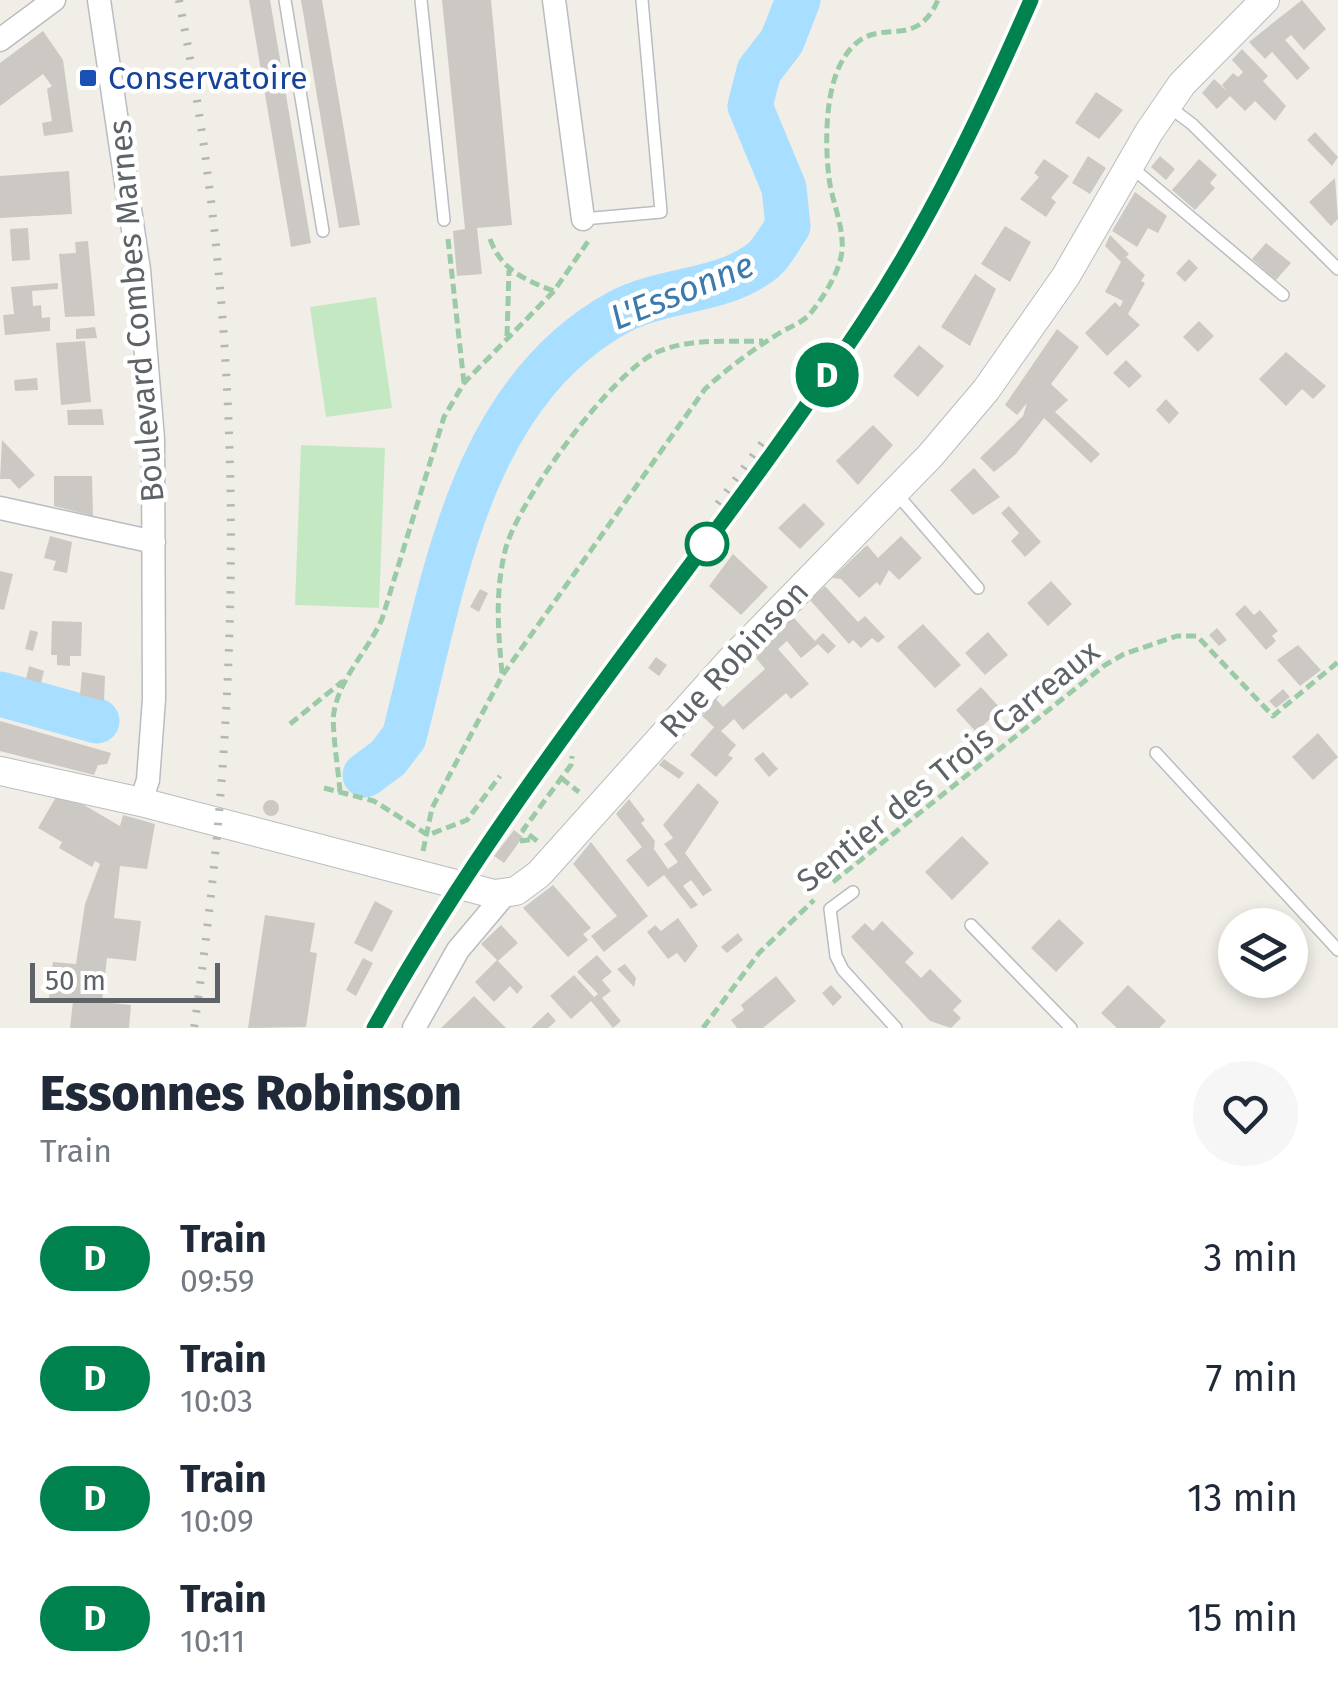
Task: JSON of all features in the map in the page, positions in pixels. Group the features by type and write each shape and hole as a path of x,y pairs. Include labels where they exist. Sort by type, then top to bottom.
{"street":[{"name":"Boulevard Combes Marnes","path":"99,0 139,270 153,439 154,699 148,780 142,802"},
{"path":"554,0 594,218"},
{"name":"Rue Robinson","path":"506,893 529,883 546,847 930,456 1008,362 1075,262 1167,105 1204,57 1265,0"},
{"path":"3,32 41,3"},
{"path":"0,508 154,542"},
{"path":"0,772 142,802 494,894 506,893"},
{"path":"414,1028 458,950 506,893"}],"lane":[{"path":"285,0 323,231"},
{"path":"422,0 444,220"},
{"path":"594,218 661,212 642,0"},
{"path":"1167,105 1192,124 1338,269"},
{"path":"1130,166 1283,295"},
{"path":"894,492 978,588"},
{"path":"1156,753 1338,950"},
{"path":"853,892 830,910 836,956 896,1028"},
{"path":"971,925 1071,1028"}],"path":[{"path":"415,873 432,808 502,676 705,388 807,318 842,258 839,218 829,178 830,101 838,68 855,41 877,30 909,32 928,21 938,0"},
{"path":"290,724 345,679 368,650 382,618 444,418 464,382 554,291 594,218"},
{"path":"448,239 464,382"},
{"path":"490,239 509,270 507,336"},
{"path":"509,270 554,291"},
{"path":"502,676 496,598 506,545 546,473 604,395 654,353 690,342 767,342"},
{"name":"Sentier des Trois Carreaux","path":"703,1028 759,954 856,860 1124,654 1176,636 1198,636 1273,716 1338,662"},
{"path":"340,792 333,715 345,679"},
{"path":"546,847 520,831 571,766 572,756"},
{"path":"428,835 466,820 500,776"},
{"path":"324,788 374,801 428,835"},
{"path":"520,841 546,847"}],"green space":[{"path":"376,297 392,408 326,417 310,307"},
{"path":"301,445 385,448 379,608 295,605"}],"building":[{"path":"249,0 270,0 311,243 291,247"},
{"path":"301,0 322,0 360,225 339,228"},
{"path":"442,0 491,0 512,225 477,228 482,274 457,276 453,231 465,229"},
{"path":"1302,0 1326,29 1304,50 1291,35 1285,40 1310,68 1297,80 1272,52 1265,59 1249,42"},
{"path":"43,31 63,60 73,132 44,136 42,123 52,121 47,89 52,86 43,74 0,106 0,63"},
{"path":"1242,49 1268,76 1263,81 1286,106 1275,121 1255,101 1245,111 1230,96 1217,109 1202,93 1214,79 1227,91 1222,85 1233,73 1238,77 1243,72 1232,60"},
{"path":"1096,92 1123,110 1099,139 1075,123"},
{"path":"1315,132 1338,157 1332,166 1307,140"},
{"path":"1088,156 1106,168 1090,194 1072,183"},
{"path":"1160,156 1175,169 1166,180 1151,167"},
{"path":"1044,159 1069,176 1051,198 1056,202 1046,217 1020,199 1039,177 1034,173"},
{"path":"1199,159 1217,175 1210,183 1215,188 1195,210 1172,190"},
{"path":"69,171 72,214 0,218 0,176"},
{"path":"1335,178 1338,219 1331,226 1309,202"},
{"path":"1135,192 1167,216 1158,233 1148,228 1137,247 1112,231"},
{"path":"1005,226 1031,242 1010,282 981,264"},
{"path":"28,228 30,260 12,261 10,229"},
{"path":"1110,235 1145,275 1141,281 1145,283 1128,314 1140,325 1107,356 1085,333 1115,302 1120,307 1123,301 1105,292 1121,262 1105,246"},
{"path":"88,241 95,316 65,317 59,254 76,253 75,242"},
{"path":"1266,243 1291,263 1276,280 1252,259"},
{"path":"1189,259 1198,268 1185,282 1176,273"},
{"path":"975,274 996,289 970,346 941,327"},
{"path":"58,283 58,289 32,291 33,306 41,305 42,318 50,317 50,331 5,335 3,315 14,314 11,287"},
{"path":"1199,321 1214,336 1198,352 1183,337"},
{"path":"95,327 97,338 76,339 76,329"},
{"path":"1057,329 1079,347 1051,384 1068,400 1055,412 1100,454 1091,463 1044,418 1016,454 994,472 980,458 1023,416 1027,403 1017,415 1005,405"},
{"path":"85,341 91,402 61,405 56,343"},
{"path":"919,345 944,366 918,397 893,376"},
{"path":"1286,352 1326,386 1313,399 1302,389 1286,406 1259,379"},
{"path":"1126,360 1142,376 1129,388 1113,373"},
{"path":"37,378 38,390 15,391 14,380"},
{"path":"1166,399 1179,413 1169,424 1156,410"},
{"path":"102,409 104,425 68,425 67,410"},
{"path":"873,425 893,445 858,485 836,461"},
{"path":"2,440 35,475 19,489 10,479 0,479"},
{"path":"974,468 1000,497 973,515 950,490"},
{"path":"54,476 92,476 93,516 54,506"},
{"path":"804,503 825,524 800,549 778,528"},
{"path":"1009,506 1041,542 1025,557 1011,541 1019,533 1001,513"},
{"path":"50,536 72,542 67,573 53,570 56,561 44,558"},
{"path":"901,536 922,558 899,580 889,570 880,586 877,582 859,598 841,579 832,578 867,545 878,558"},
{"path":"733,554 768,587 741,615 709,586"},
{"path":"0,571 13,574 4,610 0,609"},
{"path":"1051,581 1072,604 1048,626 1027,603"},
{"path":"825,586 858,622 865,616 885,637 878,643 872,638 861,648 853,640 849,644 810,600"},
{"path":"480,589 488,593 479,612 470,607"},
{"path":"1245,605 1254,615 1260,610 1278,631 1272,636 1276,641 1266,650 1235,614"},
{"path":"793,617 815,641 823,633 836,646 828,654 818,644 801,658 787,641 778,649 809,684 791,699 786,693 743,730 734,719 721,731 736,745 728,755 733,758 716,777 690,755 714,727 702,716 716,699 723,707 765,669 756,658"},
{"path":"52,621 82,622 81,656 70,656 70,666 57,665 57,655 51,655"},
{"path":"923,624 961,665 935,688 897,647"},
{"path":"1217,628 1227,640 1219,646 1209,635"},
{"path":"30,630 38,632 33,651 25,649"},
{"path":"988,632 1008,655 985,675 965,653"},
{"path":"1298,645 1321,670 1300,686 1277,660"},
{"path":"656,657 667,665 659,676 648,668"},
{"path":"29,666 44,671 41,683 26,679"},
{"path":"82,672 105,676 104,701 80,695"},
{"path":"981,687 1001,709 976,732 956,710"},
{"path":"1283,689 1290,697 1276,708 1269,701"},
{"path":"0,721 111,753 107,764 98,765 94,775 0,751"},
{"path":"1318,733 1338,757 1313,780 1292,757"},
{"path":"763,752 778,769 769,777 754,759"},
{"path":"664,759 684,773 679,779 659,765"},
{"path":"698,783 719,802 685,853 712,890 703,896 691,880 683,886 698,905 691,909 664,875 648,887 626,860 642,847 616,814 629,799 645,820 641,823 668,869 678,862 664,844 673,838 663,825"},
{"path":"56,797 84,805 120,826 123,815 155,824 147,869 120,866 114,918 141,921 136,961 107,958 102,1002 131,1005 129,1028 70,1028 73,1001 49,998 53,962 76,964 85,904 100,864 95,861 92,867 59,848 62,842 38,828"},
{"path":"271,800 279,808 271,816 263,808"},
{"path":"514,830 523,837 504,863 494,856"},
{"path":"962,836 989,863 952,900 925,872"},
{"path":"591,842 648,916 604,952 591,936 617,916 573,864"},
{"path":"553,885 591,928 583,934 588,940 568,957 523,908"},
{"path":"375,901 393,911 372,952 354,943"},
{"path":"265,915 315,923 310,952 317,953 306,1027 248,1028"},
{"path":"678,918 698,946 685,963 677,953 668,959 647,932 655,925 661,931"},
{"path":"1059,919 1084,943 1056,972 1031,948"},
{"path":"882,921 914,953 905,962 921,978 930,969 962,1001 953,1010 961,1018 951,1028 930,1021 851,937 865,923 873,931"},
{"path":"501,925 518,943 498,961 481,944"},
{"path":"738,933 743,940 727,953 721,947"},
{"path":"597,955 612,972 602,980 611,991 602,998 621,1021 613,1028 591,1001 571,1019 550,996 574,975 594,997 598,994 577,972"},
{"path":"363,958 373,963 356,996 346,990"},
{"path":"497,960 523,987 517,994 510,986 494,1002 475,982"},
{"path":"625,964 636,978 634,987 617,969"},
{"path":"776,976 796,1001 763,1028 737,1028 731,1020 744,1010 741,1005"},
{"path":"831,985 842,997 833,1006 822,993"},
{"path":"1128,985 1166,1021 1159,1028 1117,1028 1101,1013"},
{"path":"474,996 506,1028 441,1028 466,1004"},
{"path":"548,1012 556,1021 548,1028 531,1028"}],"waterway":[{"name":"L'Essonne","path":"365,775 388,758 404,737 433,618 470,498 495,443 527,392 568,348 619,312 745,272 765,259 788,226 784,188 750,106 759,71 782,41 798,0"},
{"name":"L'Essonne","path":"0,694 97,721"}],"railway":[{"path":"179,0 217,256 227,384 231,513 222,770 194,1028"},
{"path":"374,1028 428,936 548,757 864,321 954,164 1031,0"},
{"path":"718,504 768,435"}],"train":[{"name":"D","path":"374,1028 478,862 866,318 952,166 1031,0"}],"place":[{"name":"Conservatoire","path":"88,78"}]}
